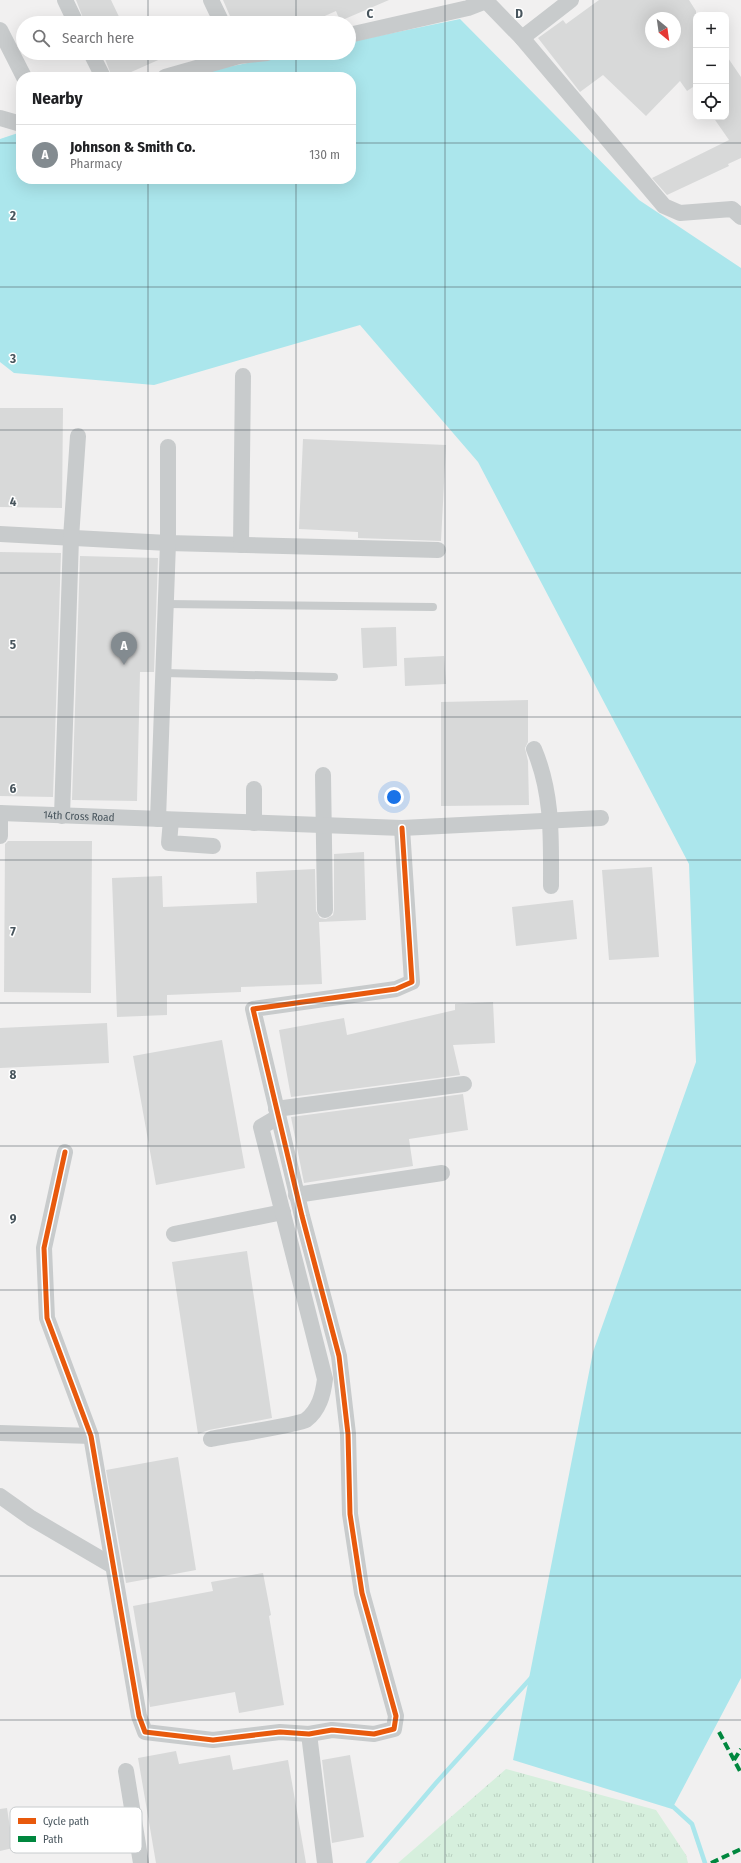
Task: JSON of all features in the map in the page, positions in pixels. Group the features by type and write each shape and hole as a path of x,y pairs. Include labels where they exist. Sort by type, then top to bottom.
{"street":[{"path":"65,0 73,16"},
{"path":"210,0 218,16"},
{"path":"522,38 571,0"},
{"path":"356,32 468,8 486,1 522,38 664,206 680,213 738,211"},
{"path":"0,30 21,72"},
{"path":"94,60 100,72"},
{"path":"182,72 221,60"},
{"path":"0,118 16,123"},
{"path":"241,545 243,376"},
{"path":"62,816 72,538 78,436"},
{"path":"168,447 168,542 164,673 165,820 169,843 213,846"},
{"path":"0,534 241,545 438,550"},
{"path":"534,749 547,787 551,820 551,886"},
{"path":"323,775 325,910"},
{"path":"254,789 254,823"},
{"path":"0,813 0,836"},
{"name":"14th Cross Road","path":"0,813 402,828 601,818"},
{"path":"65,1152 44,1248 47,1318 91,1436 139,1716 145,1732 212,1740 280,1732 308,1734 332,1730 374,1734 394,1729 396,1716 362,1592 350,1514 348,1434 339,1356 296,1194 253,1009 396,989 412,982 402,828"},
{"path":"211,1439 305,1421 316,1409 323,1395 325,1380 261,1127 277,1113 464,1084"},
{"path":"296,1194 442,1173"},
{"path":"174,1234 283,1212"},
{"path":"0,1433 91,1436"},
{"path":"0,1496 31,1518 113,1566"},
{"path":"308,1734 324,1863"},
{"path":"126,1771 132,1807"},
{"path":"139,1853 141,1863"}],"lane":[{"path":"166,604 432,607"},
{"path":"164,673 334,677"}],"green space":[{"path":"506,1769 656,1810 686,1855 688,1863 398,1863"}],"water":[{"path":"460,19 639,200 741,268 741,1678 672,1809 513,1760 593,1352 696,1062 689,864 478,462 360,325 154,385 14,373 0,362 0,139 16,134 16,184 356,184 356,72 209,72 262,60 356,60 356,41"}],"building":[{"path":"76,0 111,0 119,16 82,16"},
{"path":"223,0 389,0 352,16 338,16 336,11 325,16 230,16"},
{"path":"599,0 689,0 696,11 693,12 693,87 687,91 680,81 646,116 603,75 580,92 538,38 563,20 566,24"},
{"path":"729,59 741,77 741,158 728,164 729,166 667,195 652,178 729,140 715,120 729,120"},
{"path":"105,60 158,60 131,72 110,72"},
{"path":"0,408 63,408 62,508 0,507"},
{"path":"303,439 446,445 441,541 358,538 358,532 299,529"},
{"path":"0,552 61,553 53,797 0,796"},
{"path":"80,556 158,558 154,672 140,672 137,801 72,800"},
{"path":"396,627 397,666 363,668 361,628"},
{"path":"444,656 446,684 405,686 404,658"},
{"path":"528,700 528,742 525,748 528,761 529,805 441,806 441,702"},
{"path":"8,841 92,841 91,993 4,992 5,844"},
{"path":"364,852 366,920 319,922 322,984 241,987 241,992 167,995 167,1015 117,1017 112,878 162,876 163,907 257,903 256,872 315,869 316,911 320,918 326,919 333,915 334,910 334,854"},
{"path":"652,867 659,957 609,960 602,870"},
{"path":"573,900 577,939 516,946 512,907"},
{"path":"493,1002 495,1043 453,1045 460,1075 291,1097 279,1030 344,1018 347,1035 455,1010 455,1004"},
{"path":"107,1023 109,1063 0,1068 0,1028"},
{"path":"222,1040 245,1168 156,1185 133,1056"},
{"path":"463,1094 468,1130 409,1139 413,1166 304,1183 291,1117"},
{"path":"247,1251 272,1418 209,1430 198,1434 172,1262"},
{"path":"178,1457 196,1570 126,1583 106,1470"},
{"path":"263,1573 271,1615 269,1616 284,1705 239,1713 235,1692 150,1707 133,1606 213,1591 211,1582"},
{"path":"176,1751 179,1764 230,1755 233,1770 288,1760 306,1863 156,1863 138,1758"},
{"path":"350,1755 364,1837 332,1843 322,1760"},
{"path":"7,1808 10,1828 10,1849 0,1851 0,1809"}],"waterway":[{"path":"368,1863 436,1783 531,1678"},
{"path":"669,1803 692,1824 705,1863"}],"marked path":[{"path":"719,1732 741,1773"},
{"path":"734,1760 741,1749"},
{"path":"711,1863 741,1849"}],"cycle path":[{"path":"65,1152 44,1248 47,1318 91,1436 139,1716 145,1732 213,1740 280,1732 309,1734 332,1730 374,1734 394,1729 396,1716 362,1593 350,1514 348,1434 339,1356 302,1216 253,1009 396,989 412,982 402,828"}],"place":[{"name":"Johnson & Smith Co.","path":"124,665"}]}
